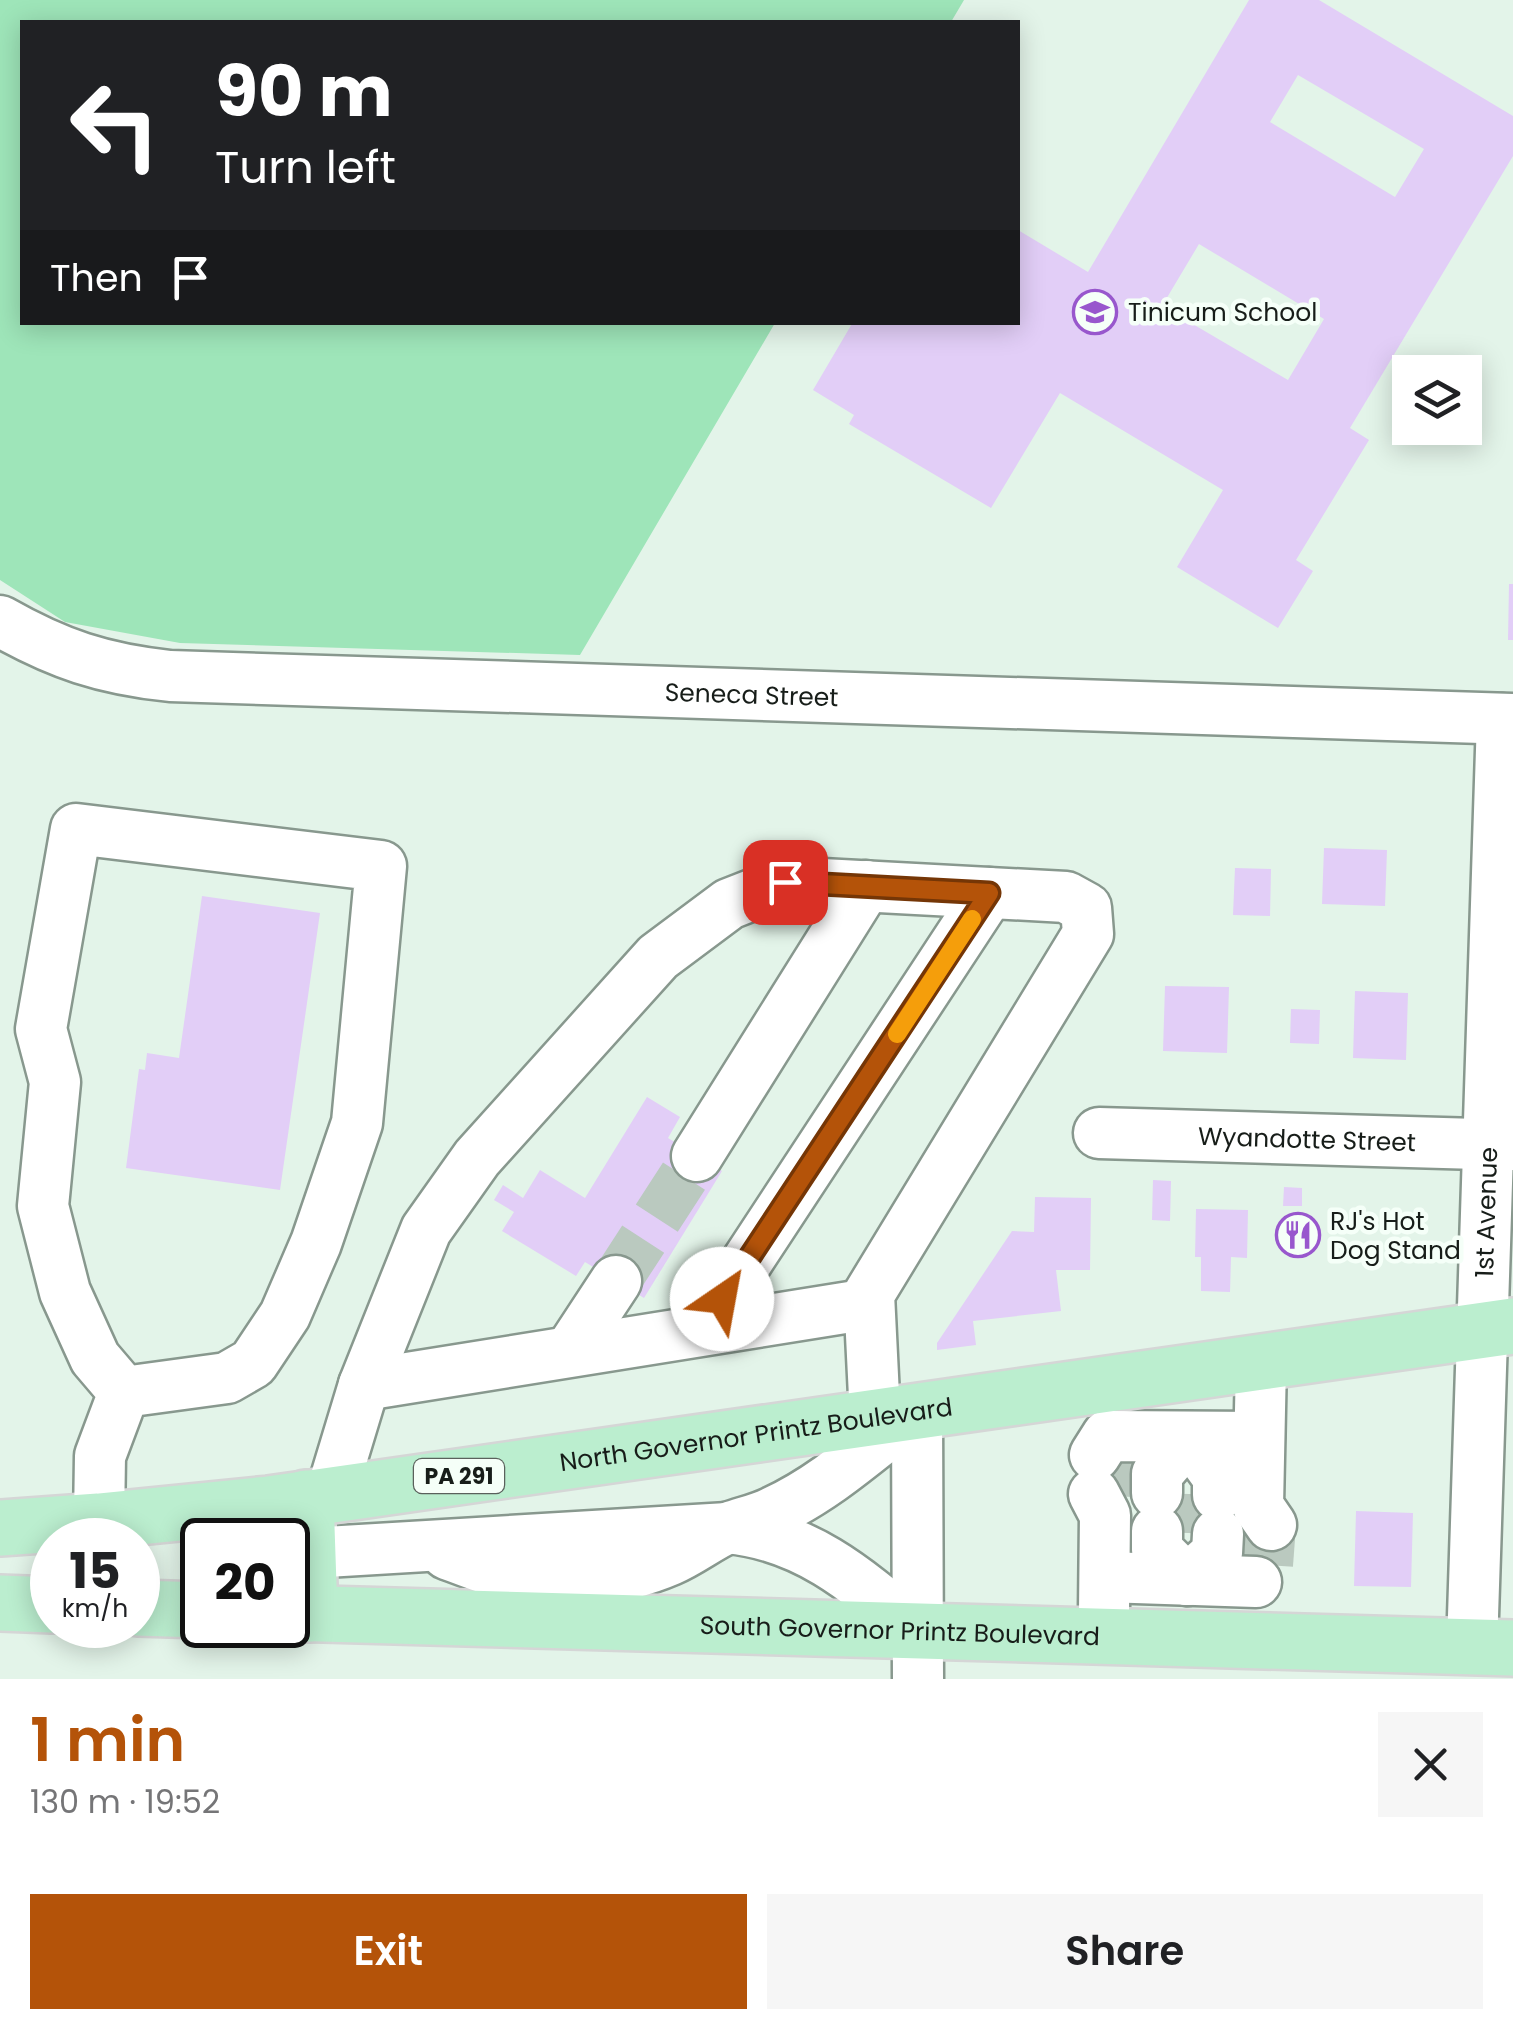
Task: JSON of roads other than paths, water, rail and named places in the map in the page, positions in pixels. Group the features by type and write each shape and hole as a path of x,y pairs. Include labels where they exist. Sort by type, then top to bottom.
{"main road":[{"name":"North Governor Printz Boulevard","path":"125,1518 318,1496 896,1414 1180,1508 1261,1362 1498,1328"},
{"path":"310,1542 318,1496"},
{"name":"North Governor Printz Boulevard","path":"0,1528 30,1526"},
{"path":"0,1604 30,1605"},
{"name":"South Governor Printz Boulevard","path":"310,1614 918,1655 1104,1636 1492,1647"}],"street":[{"name":"Seneca Street","path":"0,622 65,654 115,668 170,676 1508,719"},
{"name":"1st Avenue","path":"1492,1647 1508,719"},
{"path":"76,829 381,866 357,1122 316,1242 285,1315 253,1363 227,1378 124,1392 95,1358 65,1292 43,1206 56,1082 41,1028 76,829"},
{"path":"318,1496 426,1230 477,1158 658,957 729,904 785,882 1066,897 1086,908 1088,934 869,1294 896,1414 918,1655"},
{"path":"696,1156 866,886"},
{"path":"702,1330 989,893"},
{"name":"Wyandotte Street","path":"1099,1132 1501,1145"},
{"path":"570,1352 616,1281"},
{"path":"364,1385 869,1304"},
{"path":"1104,1636 1105,1578 1259,1437 1261,1362"},
{"path":"99,1518 100,1456 124,1392"},
{"path":"310,1553 425,1546 506,1574 548,1580 587,1580 654,1566 728,1528 794,1501 838,1472 896,1414"},
{"path":"1189,1437 1259,1437"},
{"path":"1189,1437 1180,1508 1258,1641"},
{"path":"1105,1578 1180,1508 1189,1437"},
{"path":"728,1528 768,1535 824,1560 863,1585 918,1655"}],"tunnel":[{"path":"616,1281 697,1156"},
{"path":"1117,1496 1120,1456"},
{"path":"1188,1533 1189,1494"},
{"path":"1268,1565 1271,1525"}],"place":[{"name":"Tinicum School","path":"1095,312"},
{"name":"RJ's Hot Dog Stand","path":"1298,1235"}]}
